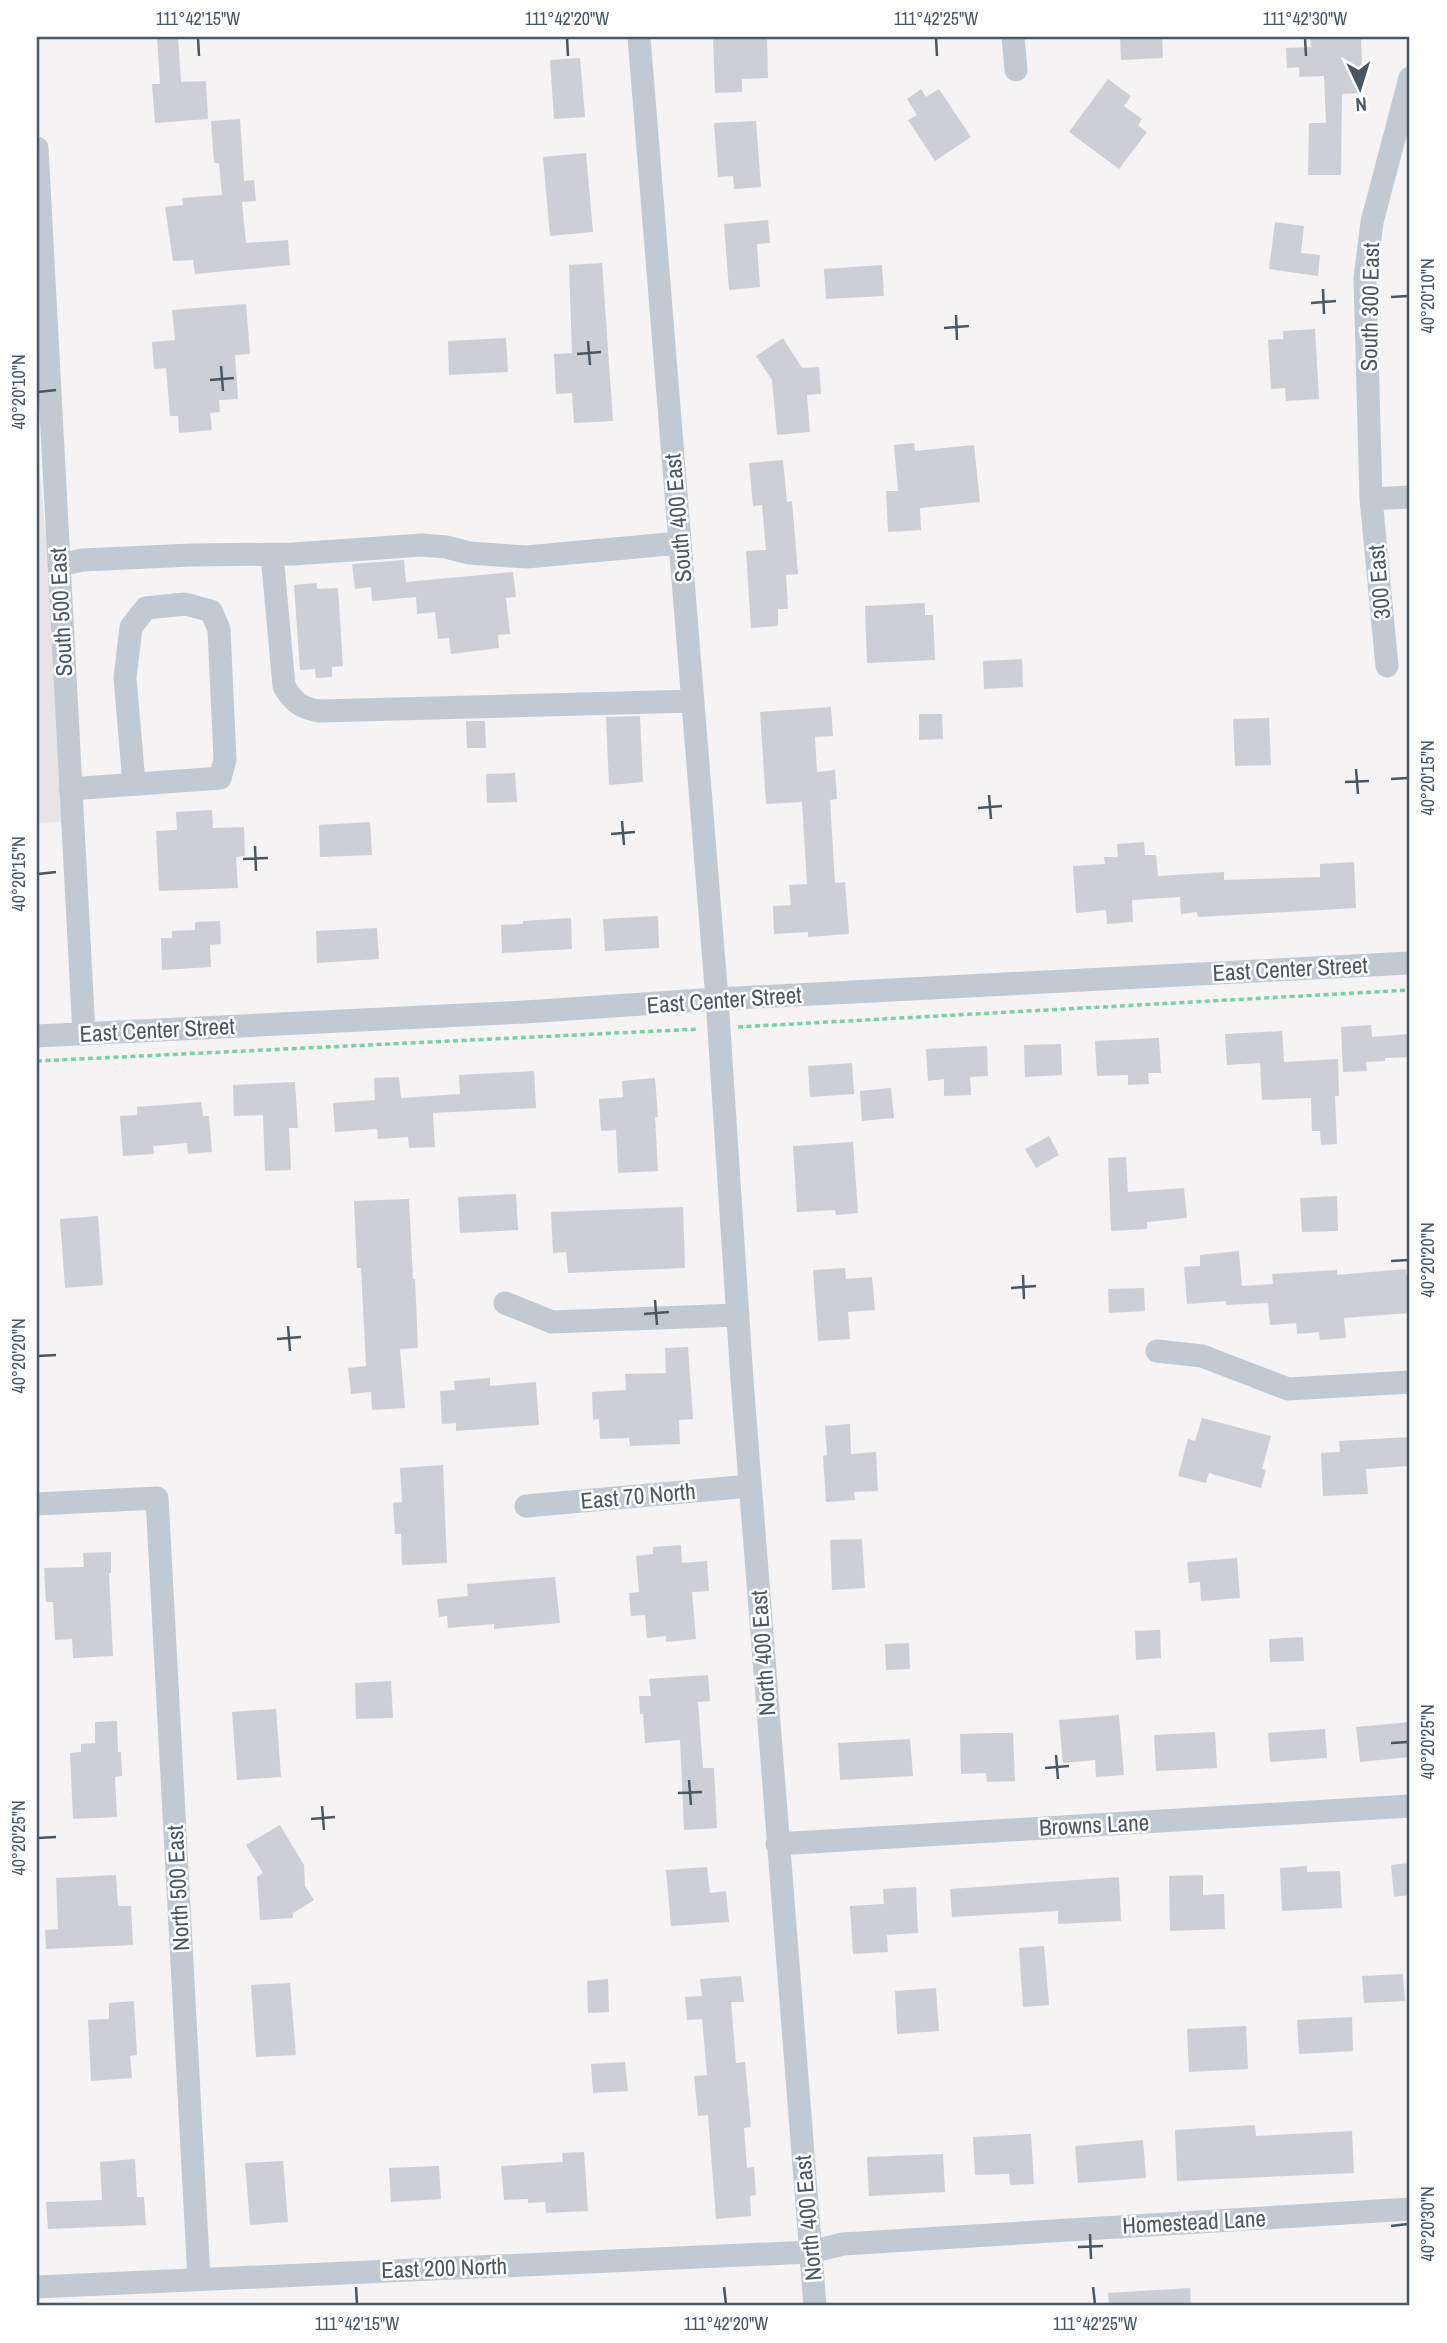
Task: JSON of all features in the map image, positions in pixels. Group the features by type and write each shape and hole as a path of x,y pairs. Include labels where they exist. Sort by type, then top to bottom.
{"street":[{"name":"South 400 East","path":"639,37 717,999"},
{"path":"1013,37 1016,70"},
{"name":"South 300 East","path":"1371,499 1365,279 1372,222 1410,78"},
{"name":"South 500 East","path":"37,148 84,1034"},
{"path":"1371,499 1410,497"},
{"name":"300 East","path":"1371,499 1387,666"},
{"path":"58,565 83,559 272,555 422,545 470,553 526,557 680,543"},
{"path":"272,555 284,686 289,696 307,709 320,711 693,701"},
{"path":"70,789 220,778 225,760 219,629 211,611 185,604 146,608 131,627 125,678 134,783"},
{"name":"East Center Street","path":"37,1036 1410,962"},
{"name":"North 400 East","path":"717,999 750,1486 815,2306"},
{"path":"505,1303 552,1322 738,1315"},
{"path":"1157,1351 1202,1356 1288,1389 1410,1382"},
{"name":"East 70 North","path":"526,1506 750,1486"},
{"name":"North 500 East","path":"37,1504 158,1498 199,2278"},
{"name":"Browns Lane","path":"777,1844 1410,1806"},
{"name":"Homestead Lane","path":"810,2252 843,2244 1410,2209"},
{"name":"East 200 North","path":"37,2287 810,2252"}],"shaded area":[{"path":"37,444 73,821 37,823"}],"building":[{"path":"157,37 178,37 181,82 206,81 208,119 155,123 152,84 160,84"},
{"path":"713,37 767,37 768,78 742,79 742,92 715,93"},
{"path":"1120,37 1162,37 1163,58 1121,60"},
{"path":"1310,37 1361,37 1363,93 1342,94 1341,175 1308,175 1309,123 1326,123 1324,76 1299,77 1299,67 1287,68 1286,48 1311,47"},
{"path":"580,58 585,117 554,119 550,60"},
{"path":"1108,79 1131,96 1124,106 1142,119 1138,125 1147,132 1119,169 1069,132"},
{"path":"921,89 926,97 939,89 971,137 935,161 908,120 917,115 907,99"},
{"path":"240,119 244,181 254,180 256,201 242,202 246,243 288,240 290,265 195,274 193,260 173,261 165,207 183,205 182,198 222,195 219,163 214,163 211,121"},
{"path":"756,121 761,187 734,189 733,176 718,177 714,123"},
{"path":"586,153 593,232 550,236 543,157"},
{"path":"768,220 770,243 757,244 760,287 729,290 724,224"},
{"path":"1275,222 1304,226 1301,253 1320,255 1318,276 1269,269"},
{"path":"602,263 613,421 574,423 572,393 556,394 554,354 572,353 569,265"},
{"path":"882,265 884,296 826,299 824,269"},
{"path":"246,304 250,354 235,355 238,399 219,400 220,412 210,413 212,430 179,433 178,416 170,416 166,368 154,369 152,342 175,340 172,310"},
{"path":"1315,329 1319,399 1286,401 1285,388 1271,389 1268,340 1283,339 1283,331"},
{"path":"506,338 508,372 449,375 448,341"},
{"path":"783,338 802,368 819,367 821,394 807,395 810,432 777,435 772,380 756,356"},
{"path":"914,443 915,451 974,445 980,502 920,508 921,530 888,532 886,491 898,491 894,445"},
{"path":"783,460 787,502 792,501 798,574 786,575 788,609 778,609 778,626 751,628 746,551 766,550 762,505 753,506 749,463"},
{"path":"404,560 406,582 513,572 516,597 506,598 510,634 498,635 499,648 451,654 449,638 438,639 435,612 417,614 416,597 372,601 371,587 355,589 352,564"},
{"path":"317,583 317,589 338,588 343,666 332,667 332,677 316,678 315,669 300,670 294,585"},
{"path":"925,603 925,615 933,615 935,660 867,663 865,606"},
{"path":"1022,659 1023,687 984,689 983,661"},
{"path":"831,707 833,736 815,737 817,772 835,770 837,799 830,800 835,883 845,882 849,934 808,937 808,932 774,934 773,906 791,905 789,885 807,884 802,802 766,804 760,712"},
{"path":"919,714 942,714 943,739 919,740"},
{"path":"640,716 643,782 609,785 606,717"},
{"path":"1269,718 1271,765 1235,766 1233,719"},
{"path":"466,721 485,721 486,748 467,748"},
{"path":"515,773 517,802 487,803 486,774"},
{"path":"212,810 213,828 244,827 245,856 236,857 238,888 159,891 156,831 177,830 176,812"},
{"path":"370,822 372,855 320,857 319,825"},
{"path":"1144,842 1145,855 1156,855 1158,876 1224,872 1224,880 1320,877 1320,864 1354,862 1356,908 1198,917 1197,912 1181,914 1180,897 1132,900 1133,922 1107,924 1106,910 1076,913 1073,866 1105,864 1104,857 1118,857 1117,844"},
{"path":"658,916 659,948 605,951 603,919"},
{"path":"571,918 572,949 502,953 501,925"},
{"path":"220,921 221,944 210,945 211,967 162,970 161,938 172,938 172,931 195,930 195,922"},
{"path":"377,928 379,959 317,963 316,931"},
{"path":"1371,1025 1372,1037 1410,1034 1410,1057 1366,1062 1367,1071 1343,1072 1341,1027"},
{"path":"1282,1031 1284,1062 1338,1059 1339,1096 1335,1096 1337,1144 1321,1145 1320,1131 1312,1131 1311,1098 1262,1100 1260,1063 1227,1065 1225,1034"},
{"path":"1159,1038 1161,1073 1148,1073 1149,1084 1128,1085 1128,1075 1097,1076 1095,1041"},
{"path":"1061,1044 1062,1075 1025,1077 1024,1045"},
{"path":"987,1046 988,1076 970,1077 971,1095 944,1096 944,1079 928,1081 926,1049"},
{"path":"852,1063 854,1094 810,1097 808,1066"},
{"path":"534,1071 536,1108 433,1113 435,1147 409,1148 408,1137 378,1139 377,1129 335,1132 333,1103 375,1100 374,1078 399,1077 401,1098 460,1094 459,1075"},
{"path":"655,1078 658,1171 618,1173 616,1130 601,1131 599,1099 623,1097 622,1081"},
{"path":"295,1082 298,1128 289,1128 291,1170 265,1171 263,1115 234,1116 233,1085"},
{"path":"891,1088 894,1118 862,1121 860,1091"},
{"path":"201,1102 203,1116 209,1116 212,1152 188,1154 187,1143 153,1146 154,1154 123,1156 120,1116 137,1115 137,1107"},
{"path":"1049,1136 1059,1155 1036,1168 1025,1149"},
{"path":"853,1142 858,1213 836,1215 835,1210 797,1212 793,1146"},
{"path":"1126,1157 1128,1192 1184,1188 1187,1218 1147,1222 1147,1229 1111,1231 1108,1158"},
{"path":"516,1194 518,1230 460,1233 458,1197"},
{"path":"1337,1196 1338,1231 1302,1232 1300,1198"},
{"path":"409,1199 418,1348 400,1349 405,1408 372,1410 371,1392 351,1394 348,1368 366,1366 361,1268 357,1268 354,1201"},
{"path":"683,1207 685,1268 568,1273 566,1252 553,1253 551,1212"},
{"path":"98,1216 103,1285 65,1288 60,1219"},
{"path":"1239,1251 1242,1286 1273,1284 1272,1274 1337,1270 1337,1275 1406,1269 1406,1275 1410,1275 1409,1313 1344,1318 1346,1338 1320,1340 1319,1332 1297,1334 1296,1323 1270,1325 1268,1303 1226,1305 1226,1301 1187,1304 1184,1267 1200,1266 1200,1255"},
{"path":"845,1268 846,1279 872,1277 875,1310 848,1312 850,1339 818,1341 813,1270"},
{"path":"1144,1288 1145,1311 1109,1313 1108,1289"},
{"path":"688,1347 693,1419 679,1420 680,1444 630,1446 629,1438 600,1439 599,1419 593,1420 592,1392 626,1390 625,1374 666,1373 665,1348"},
{"path":"490,1378 490,1386 536,1382 539,1425 456,1431 456,1423 442,1424 440,1391 455,1390 454,1381"},
{"path":"1202,1418 1271,1436 1262,1469 1266,1470 1261,1488 1209,1473 1206,1483 1178,1476 1188,1439 1195,1441"},
{"path":"850,1424 851,1454 876,1452 878,1491 854,1492 855,1500 826,1502 823,1456 827,1455 825,1426"},
{"path":"1410,1437 1410,1466 1366,1469 1368,1494 1323,1496 1321,1453 1340,1452 1339,1441"},
{"path":"443,1465 447,1563 402,1565 401,1534 395,1534 393,1503 402,1502 400,1468"},
{"path":"862,1539 865,1588 832,1590 830,1540"},
{"path":"681,1545 682,1563 707,1561 709,1591 692,1592 696,1639 666,1642 666,1636 647,1638 645,1615 631,1616 629,1593 639,1592 636,1556 653,1554 653,1547"},
{"path":"111,1552 109,1573 113,1656 73,1658 72,1639 55,1640 53,1602 46,1602 44,1568 84,1567 83,1553"},
{"path":"1237,1558 1240,1598 1201,1601 1200,1582 1189,1583 1187,1562"},
{"path":"555,1577 560,1623 494,1629 494,1624 448,1628 447,1616 439,1617 437,1599 468,1596 467,1584"},
{"path":"1160,1630 1161,1658 1136,1660 1135,1631"},
{"path":"1303,1637 1304,1661 1270,1662 1269,1639"},
{"path":"909,1643 910,1669 886,1670 885,1644"},
{"path":"708,1675 710,1701 698,1702 703,1768 714,1768 717,1828 684,1830 680,1740 645,1743 639,1696 651,1696 649,1679"},
{"path":"391,1681 393,1718 356,1719 355,1683"},
{"path":"276,1709 281,1777 237,1780 232,1712"},
{"path":"1119,1715 1124,1775 1096,1777 1095,1760 1063,1763 1059,1720"},
{"path":"117,1721 122,1776 115,1777 117,1817 73,1819 70,1753 81,1752 81,1744 95,1743 95,1722"},
{"path":"1410,1722 1410,1757 1360,1762 1356,1727"},
{"path":"1325,1729 1327,1758 1270,1762 1268,1733"},
{"path":"1215,1732 1217,1768 1156,1771 1154,1735"},
{"path":"1013,1733 1015,1781 987,1782 986,1773 961,1774 960,1734"},
{"path":"910,1739 913,1776 840,1780 838,1743"},
{"path":"280,1825 304,1865 305,1886 314,1900 293,1913 293,1918 260,1920 257,1877 263,1873 246,1845"},
{"path":"1410,1863 1410,1895 1394,1897 1391,1865"},
{"path":"1307,1866 1307,1872 1340,1871 1342,1908 1282,1911 1280,1868"},
{"path":"707,1867 710,1893 726,1891 729,1922 671,1926 666,1870"},
{"path":"116,1875 118,1906 131,1906 133,1945 46,1949 45,1930 58,1929 56,1878"},
{"path":"1203,1875 1203,1895 1224,1894 1225,1929 1170,1931 1169,1876"},
{"path":"1119,1877 1121,1921 1058,1924 1058,1911 952,1917 950,1889"},
{"path":"916,1887 918,1933 887,1935 888,1952 853,1954 850,1906 884,1904 883,1889"},
{"path":"1044,1946 1049,2005 1023,2007 1019,1948"},
{"path":"1403,1974 1405,2001 1364,2003 1362,1976"},
{"path":"741,1976 744,2002 731,2002 736,2063 745,2062 751,2127 744,2128 747,2168 754,2167 756,2195 750,2196 751,2216 716,2219 708,2115 698,2116 694,2076 707,2075 702,2019 687,2020 685,1997 702,1996 700,1979"},
{"path":"608,1979 609,2012 588,2013 587,1981"},
{"path":"290,1983 296,2055 256,2057 251,1985"},
{"path":"936,1988 939,2031 897,2034 895,1991"},
{"path":"134,2001 137,2055 130,2056 132,2078 91,2081 88,2020 109,2019 109,2003"},
{"path":"1352,2017 1353,2051 1299,2054 1297,2020"},
{"path":"1246,2026 1248,2069 1189,2072 1187,2029"},
{"path":"625,2062 628,2091 593,2093 591,2064"},
{"path":"1255,2125 1256,2136 1352,2131 1354,2173 1177,2181 1175,2130"},
{"path":"1031,2134 1034,2184 1010,2185 1009,2174 975,2175 973,2137"},
{"path":"1143,2140 1146,2178 1078,2183 1075,2146"},
{"path":"584,2152 588,2211 546,2213 545,2202 528,2203 528,2199 504,2200 501,2166 563,2162 562,2153"},
{"path":"943,2154 945,2192 869,2196 867,2157"},
{"path":"135,2159 137,2197 144,2197 146,2225 48,2229 46,2202 102,2200 100,2162"},
{"path":"283,2161 288,2222 250,2225 245,2163"},
{"path":"439,2166 441,2199 391,2202 389,2168"},
{"path":"1190,2288 1191,2306 1109,2306 1108,2293"}]}
